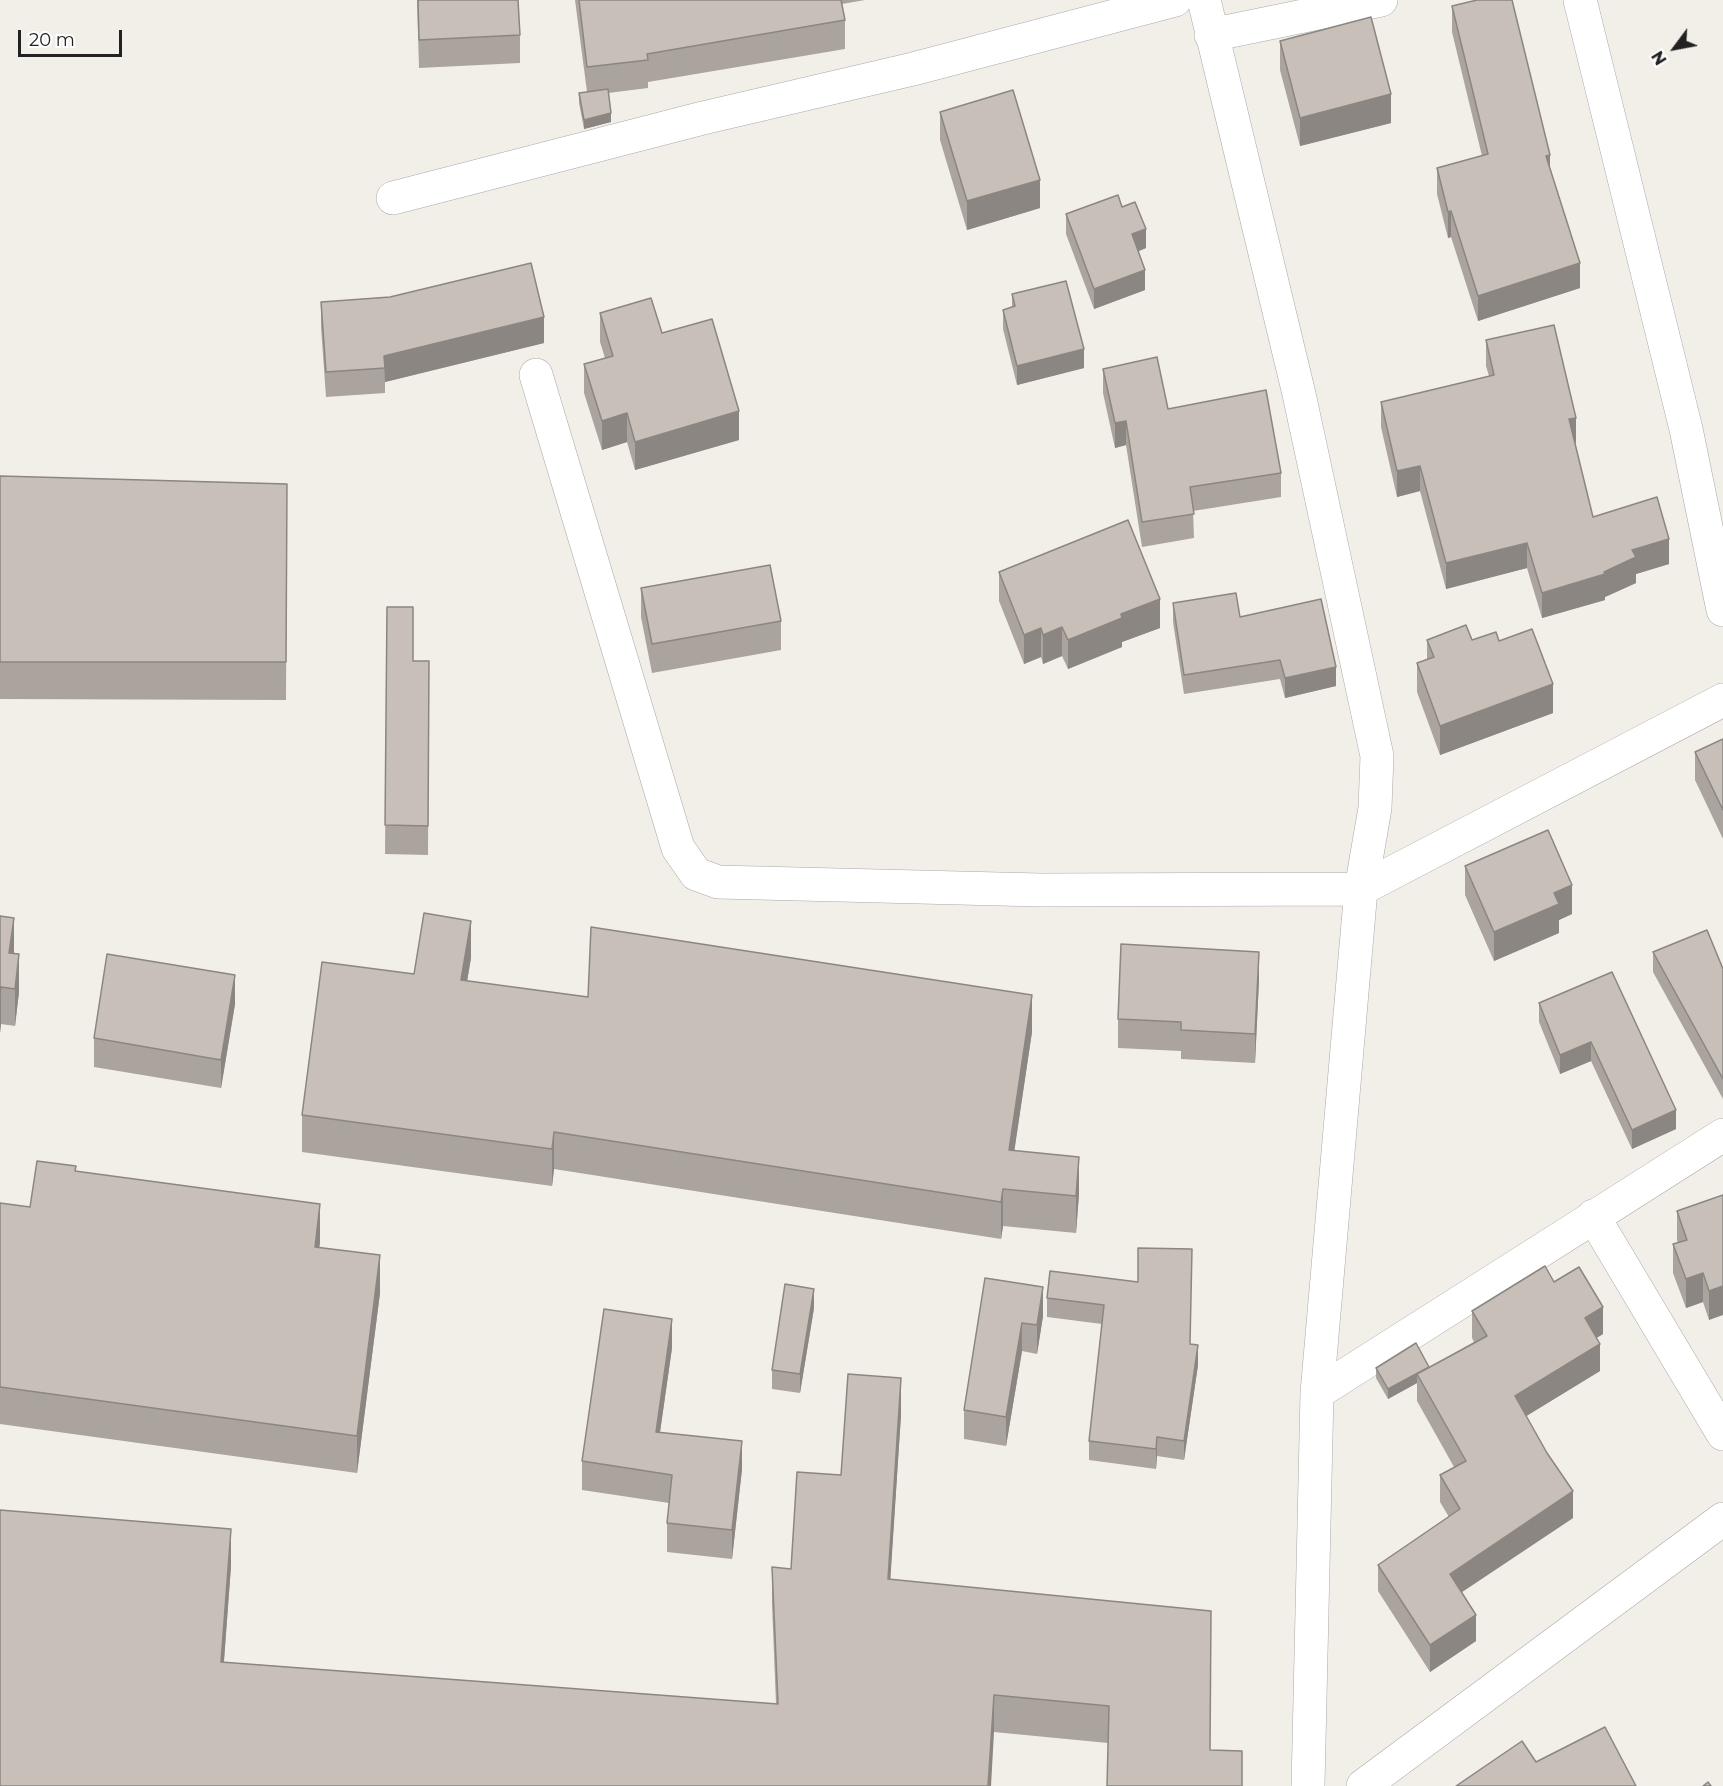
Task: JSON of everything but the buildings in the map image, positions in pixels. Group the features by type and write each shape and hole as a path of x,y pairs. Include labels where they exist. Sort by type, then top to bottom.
{"street":[{"path":"393,198 704,118 913,69 1175,0"},
{"path":"1203,0 1299,394 1377,756 1375,808 1361,889 1317,1393 1308,1786"},
{"path":"1211,35 1381,0"},
{"path":"1580,0 1686,429 1723,610"},
{"path":"536,375 678,848 696,874 718,882 1041,890 1361,889 1723,700"},
{"path":"1317,1393 1723,1135"},
{"path":"1593,1216 1723,1434"},
{"path":"1363,1786 1723,1519"}]}
